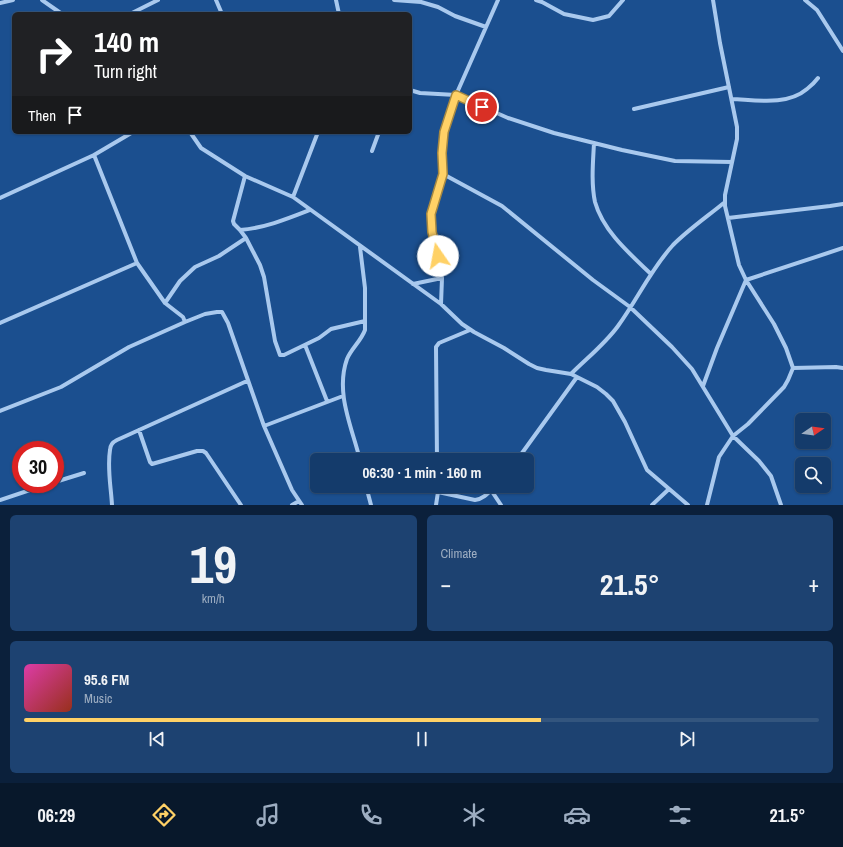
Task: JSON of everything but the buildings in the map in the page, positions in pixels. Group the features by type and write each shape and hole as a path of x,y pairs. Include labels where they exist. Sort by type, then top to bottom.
{"street":[{"path":"0,3 13,0"},
{"path":"42,0 59,12"},
{"path":"134,12 158,0"},
{"path":"216,0 221,12"},
{"path":"336,0 339,12"},
{"path":"394,0 421,2 438,7 455,16 486,27"},
{"path":"441,304 442,278 432,232 431,214 443,174 442,153 444,132 456,95 498,0"},
{"path":"536,0 564,14 593,20 609,16 623,0"},
{"path":"707,505 719,457 733,436 748,424 784,387 793,368 786,348 774,324 746,280 740,265 728,218 725,195 737,139 737,127 713,0"},
{"path":"805,0 817,10 843,51"},
{"path":"732,99 780,100 790,98 806,90 818,78"},
{"path":"634,109 729,87"},
{"path":"412,91 420,93 456,95 508,118 554,133 594,143 675,161 732,162"},
{"path":"0,198 94,155 130,134"},
{"path":"191,134 201,148 245,176 293,197 360,247 441,304 470,330 537,368 571,374 597,387 613,401 625,422 647,470 688,505"},
{"path":"293,197 317,134"},
{"path":"372,151 377,134"},
{"path":"594,143 594,191 601,216 613,234 651,274"},
{"path":"94,155 137,263 165,303 183,317 185,322"},
{"path":"443,174 502,206 592,280 630,307 672,347 692,369 733,436 759,461 771,476 781,505"},
{"path":"245,176 233,221 246,238 260,265 264,278 275,341 280,355 284,355 319,338 331,329 365,321"},
{"path":"571,374 607,339 618,326 651,274 673,246 725,202"},
{"path":"728,218 843,204"},
{"path":"240,230 273,224 310,210"},
{"path":"165,303 180,281 195,267 219,256 246,238"},
{"path":"358,453 345,410 343,382 347,359 363,336 365,330 365,288 360,247"},
{"path":"703,386 717,348 746,280 843,248"},
{"path":"0,323 137,263"},
{"path":"413,284 442,278"},
{"path":"0,411 61,387 129,347 185,322 205,314 222,312 228,323 247,381 264,426 292,490 301,503 292,505"},
{"path":"437,453 436,347 439,343 470,330"},
{"path":"305,345 327,401"},
{"path":"793,368 843,368"},
{"path":"522,453 577,377"},
{"path":"112,505 110,449 117,440 247,381"},
{"path":"264,426 343,396"},
{"path":"140,430 150,462 152,464 197,451 203,451 206,453 241,505"},
{"path":"64,479 84,473"},
{"path":"652,505 669,489"},
{"path":"0,500 21,493"},
{"path":"367,493 370,505"},
{"path":"436,505 438,493"},
{"path":"443,493 475,500 480,499 487,493"},
{"path":"493,493 501,505"}],"route":[{"path":"438,256 432,232 431,214 442,181 442,153 444,132 448,118 456,95 482,107"}]}
